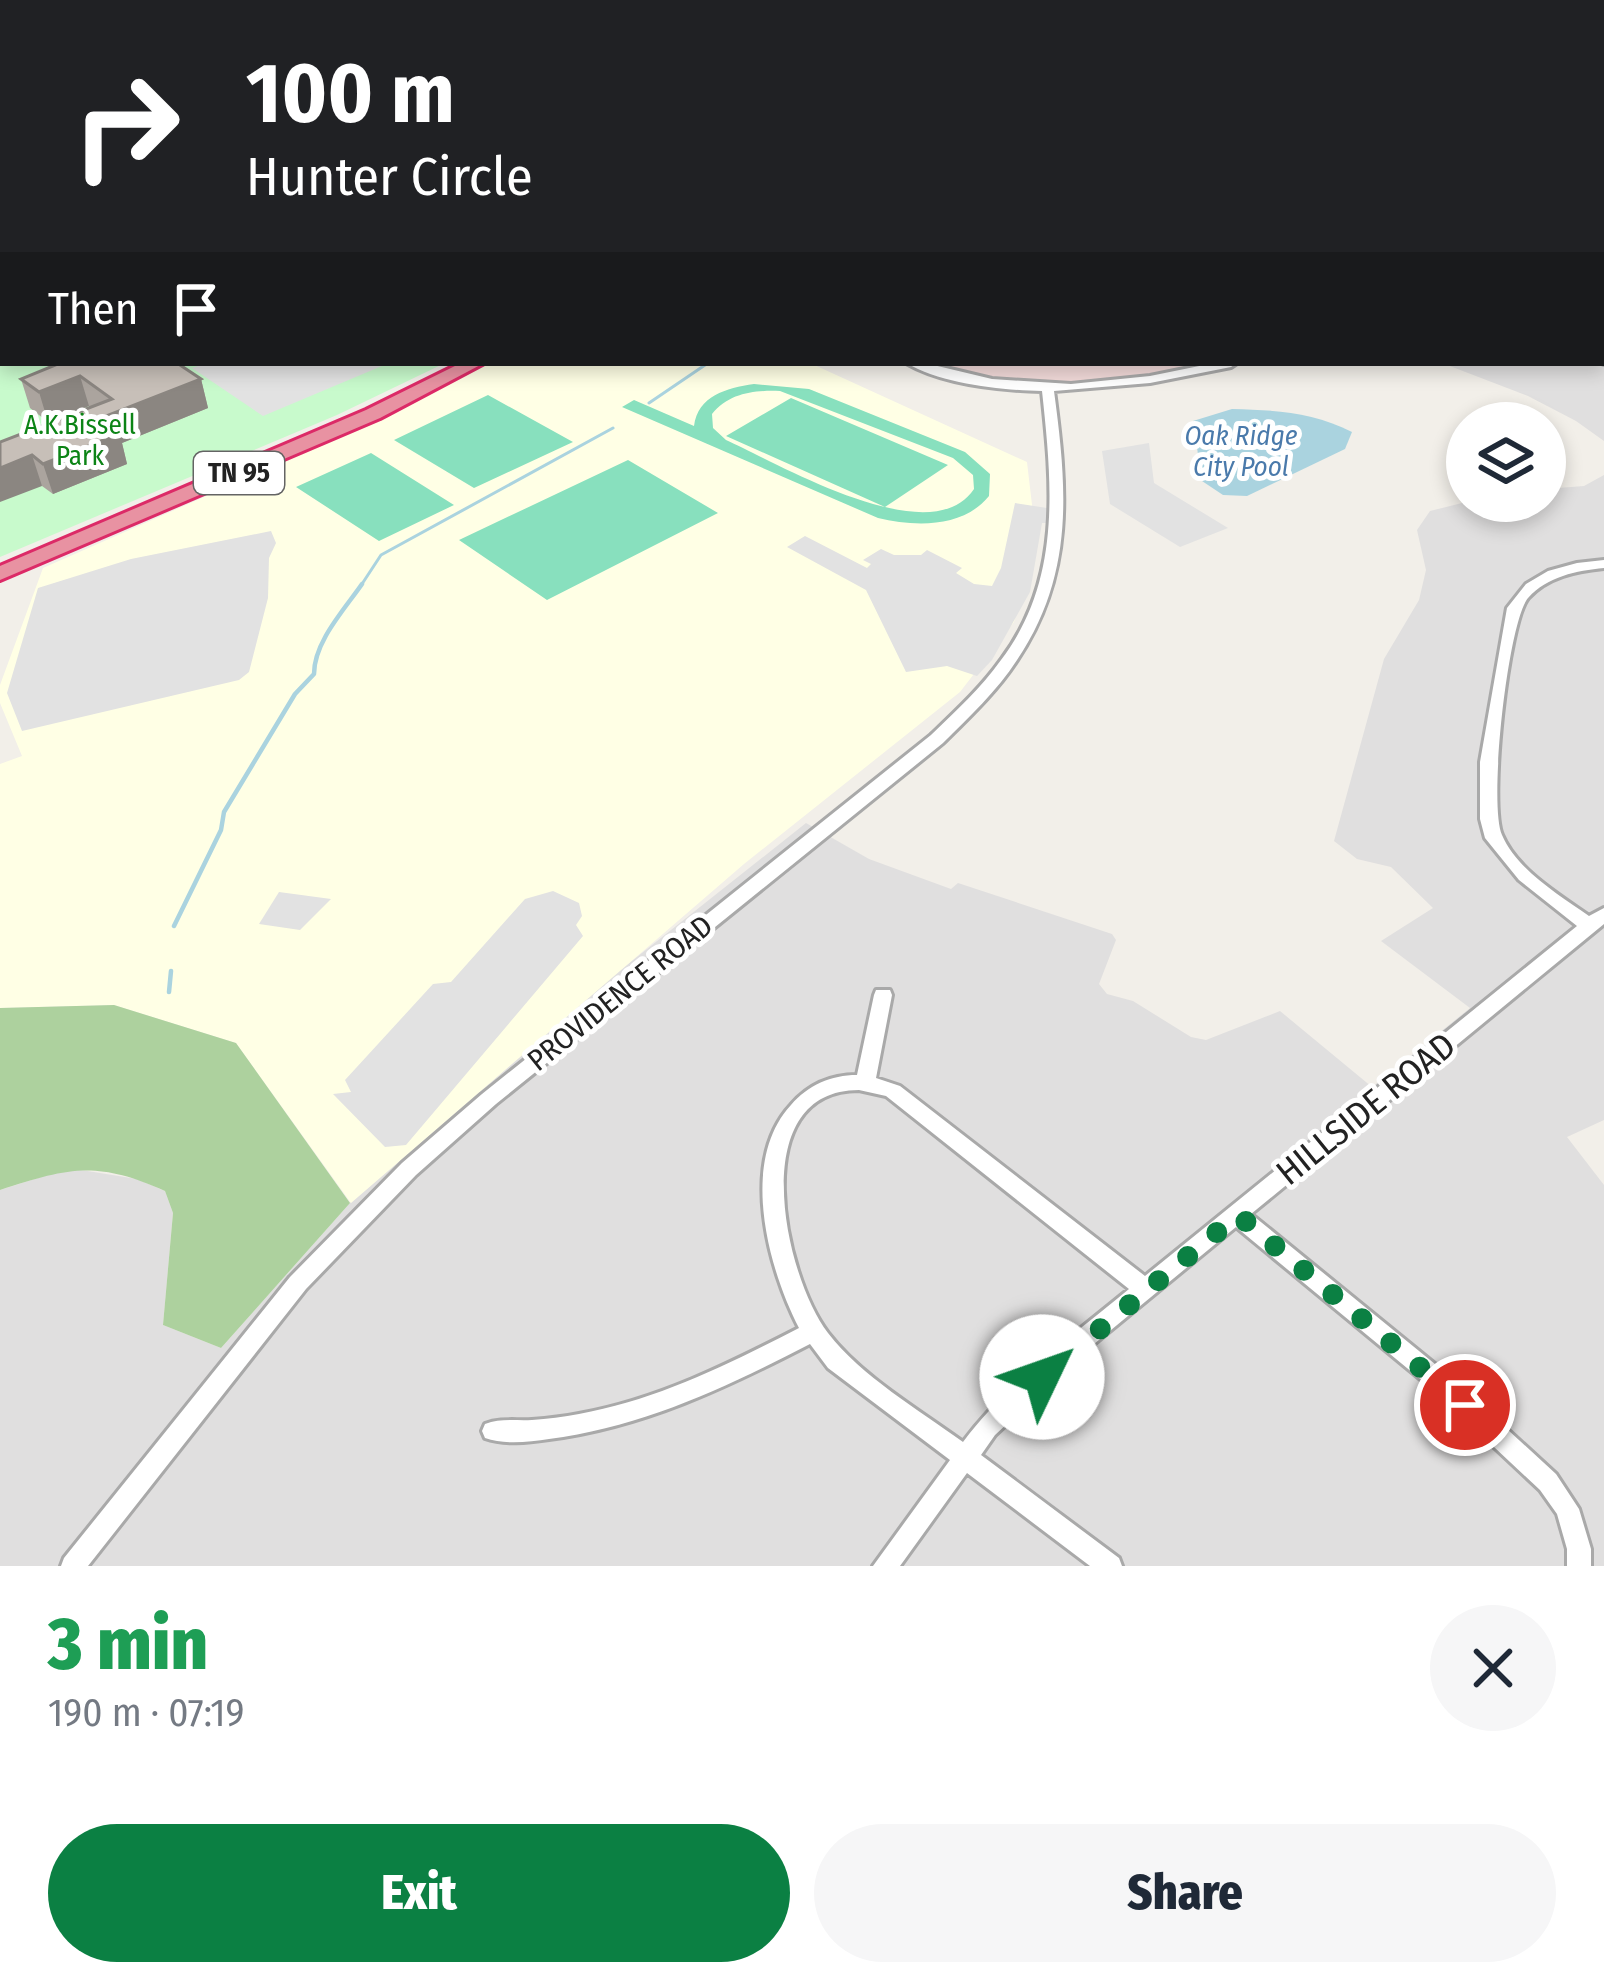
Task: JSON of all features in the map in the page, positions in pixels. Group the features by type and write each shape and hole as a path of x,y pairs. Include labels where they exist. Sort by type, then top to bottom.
{"highway":[{"name":"TN 95","path":"0,571 446,366"},
{"name":"TN 95","path":"0,571 319,438 469,366"}],"street":[{"path":"922,366 982,383 1048,391 1127,386 1218,366"},
{"name":"PROVIDENCE ROAD","path":"73,1566 298,1283 398,1180 489,1099 937,740 999,677 1044,601 1054,568 1059,488 1048,391"},
{"path":"1597,920 1515,868 1491,834 1484,801 1514,608 1533,584 1553,573 1604,564"},
{"name":"HILLSIDE ROAD","path":"885,1566 962,1458 1069,1351 1597,920"},
{"path":"866,1080 883,995"},
{"path":"1110,1566 836,1361 813,1332 789,1278 772,1161 782,1125 820,1090 842,1081 866,1080 892,1091 1144,1288"},
{"path":"1238,1215 1438,1380 1548,1482 1568,1509 1580,1550 1579,1566"},
{"path":"493,1431 560,1429 612,1419 686,1393 813,1332"}],"shaded area":[{"path":"198,366 382,366 263,416 192,368"},
{"path":"484,366 817,366 1027,462 1037,547 1014,622 960,692 744,864 351,1203 236,1043 114,1005 0,1008 0,764 22,756 0,703 0,685 43,568 372,423"},
{"path":"938,366 1199,366 1126,382 1066,385 980,378"},
{"path":"1450,366 1604,366 1604,441 1566,416 1566,402 1540,402"},
{"path":"1149,443 1154,483 1228,528 1180,547 1110,504 1102,451"},
{"path":"1604,475 1604,1120 1567,1137 1604,1185 1604,1566 0,1566 0,1190 69,1168 137,1179 165,1191 173,1213 163,1325 221,1348 350,1203 411,1146 589,995 806,823 869,859 951,889 958,883 1112,934 1116,940 1099,984 1107,994 1133,1001 1191,1037 1206,1040 1280,1011 1372,1087 1470,1008 1381,941 1433,908 1391,867 1357,859 1334,841 1384,659 1419,600 1426,570 1417,530 1430,511 1446,507 1446,522 1566,522 1566,487 1584,486"},
{"path":"1015,503 1047,508 1048,523 1042,523 1030,592 992,660 977,676 947,666 906,672 866,590 787,547 805,536 867,568 871,564 863,560 881,549 894,555 921,555 927,550 962,568 956,573 974,584 992,586 1001,568"},
{"path":"271,531 276,543 269,558 268,598 249,672 239,680 22,731 7,693 38,588 131,559"},
{"path":"553,891 579,903 582,916 576,925 583,936 406,1145 385,1147 333,1094 351,1092 345,1080 433,984 451,982 525,899"},
{"path":"279,892 331,899 300,930 259,924"}],"green space":[{"name":"A.K.Bissell Park","path":"0,366 439,366 337,415 0,557"},
{"path":"754,384 809,389 965,452 990,474 989,496 966,514 938,522 878,518 622,407 634,400 694,426 707,401 724,391","holes":["780,391 953,458 973,475 974,489 953,507 925,512 891,508 816,483 726,440 713,428 712,414 743,394"]},
{"path":"488,395 573,442 474,488 394,440"},
{"path":"791,398 948,465 885,507 726,436"},
{"path":"371,453 454,505 379,541 296,487"},
{"path":"628,460 718,513 547,600 459,540"},
{"path":"114,1005 236,1043 350,1203 221,1348 163,1325 173,1213 165,1191 100,1171 64,1172 0,1190 0,1008"}],"water":[{"name":"Oak Ridge City Pool","path":"1232,409 1308,416 1352,432 1345,449 1247,496 1223,495 1202,481 1193,421"}],"building":[{"path":"53,366 182,366 201,379 101,418 119,434 43,464 32,455 0,468 0,442 112,399 80,376 39,392 21,379"}],"waterway":[{"path":"649,403 704,366"},
{"path":"362,584 381,555 613,428"},
{"path":"174,926 221,830 224,812 295,694 314,674 324,638 362,584"},
{"path":"169,992 171,971"}],"route":[{"path":"1042,1377 1144,1288 1238,1215 1465,1405"}]}
